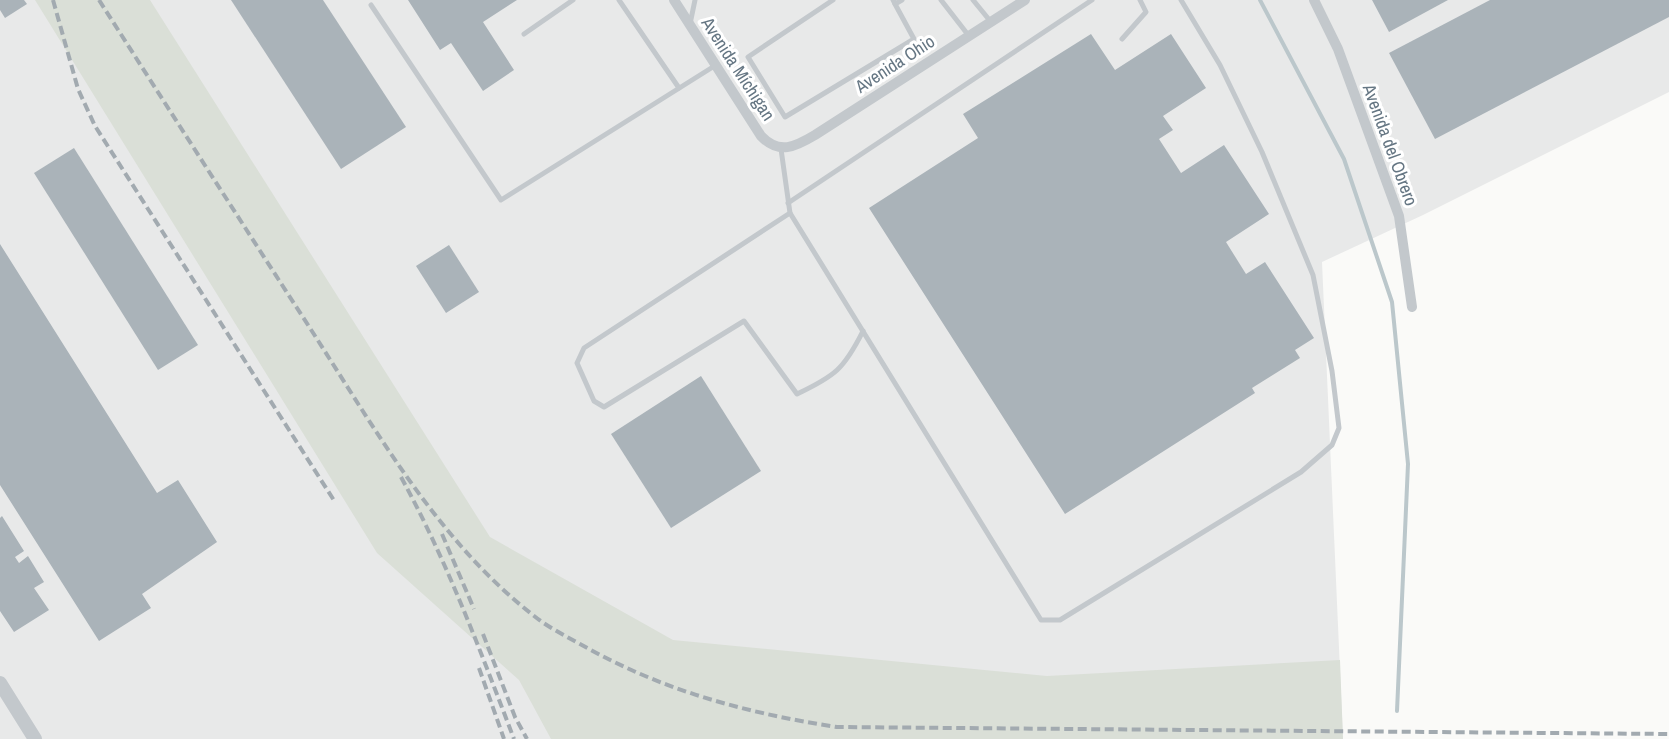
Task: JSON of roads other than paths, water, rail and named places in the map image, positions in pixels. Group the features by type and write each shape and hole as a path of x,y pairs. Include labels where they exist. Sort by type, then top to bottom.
{"street":[{"name":"Avenida Míchigan","path":"674,0 761,136 774,147 782,149"},
{"name":"Avenida Ohio","path":"782,149 798,145 815,135 1024,0"},
{"name":"Avenida del Obrero","path":"1314,0 1338,49 1399,216 1412,307"},
{"path":"0,683 35,739"}],"lane":[{"path":"524,34 573,0"},
{"path":"619,0 679,88"},
{"path":"690,26 695,0"},
{"path":"833,0 748,57 785,117 914,39 894,2 902,0"},
{"path":"941,0 969,36"},
{"path":"973,0 991,22"},
{"path":"788,203 1092,0"},
{"path":"1122,39 1146,12 1140,0"},
{"path":"782,149 790,213 1041,620 1060,620 1301,472 1332,445 1339,428 1332,371 1313,275 1290,214 1257,142 1220,65 1181,0"},
{"path":"371,5 501,200 716,66"},
{"path":"790,213 584,348 577,363 594,401 604,407 744,321 797,394 831,378 850,356 863,331"}],"waterway":[{"path":"1260,0 1344,159 1392,302 1408,464 1397,711"}],"railway":[{"path":"53,0 78,89 95,126 335,502"},
{"path":"99,0 385,445 441,522 505,592 542,622 611,660 673,687 737,707 837,727 1669,734"},
{"path":"401,477 448,573 514,739"},
{"path":"442,534 474,609"},
{"path":"483,634 515,717 527,739"},
{"path":"479,668 504,739"}]}
